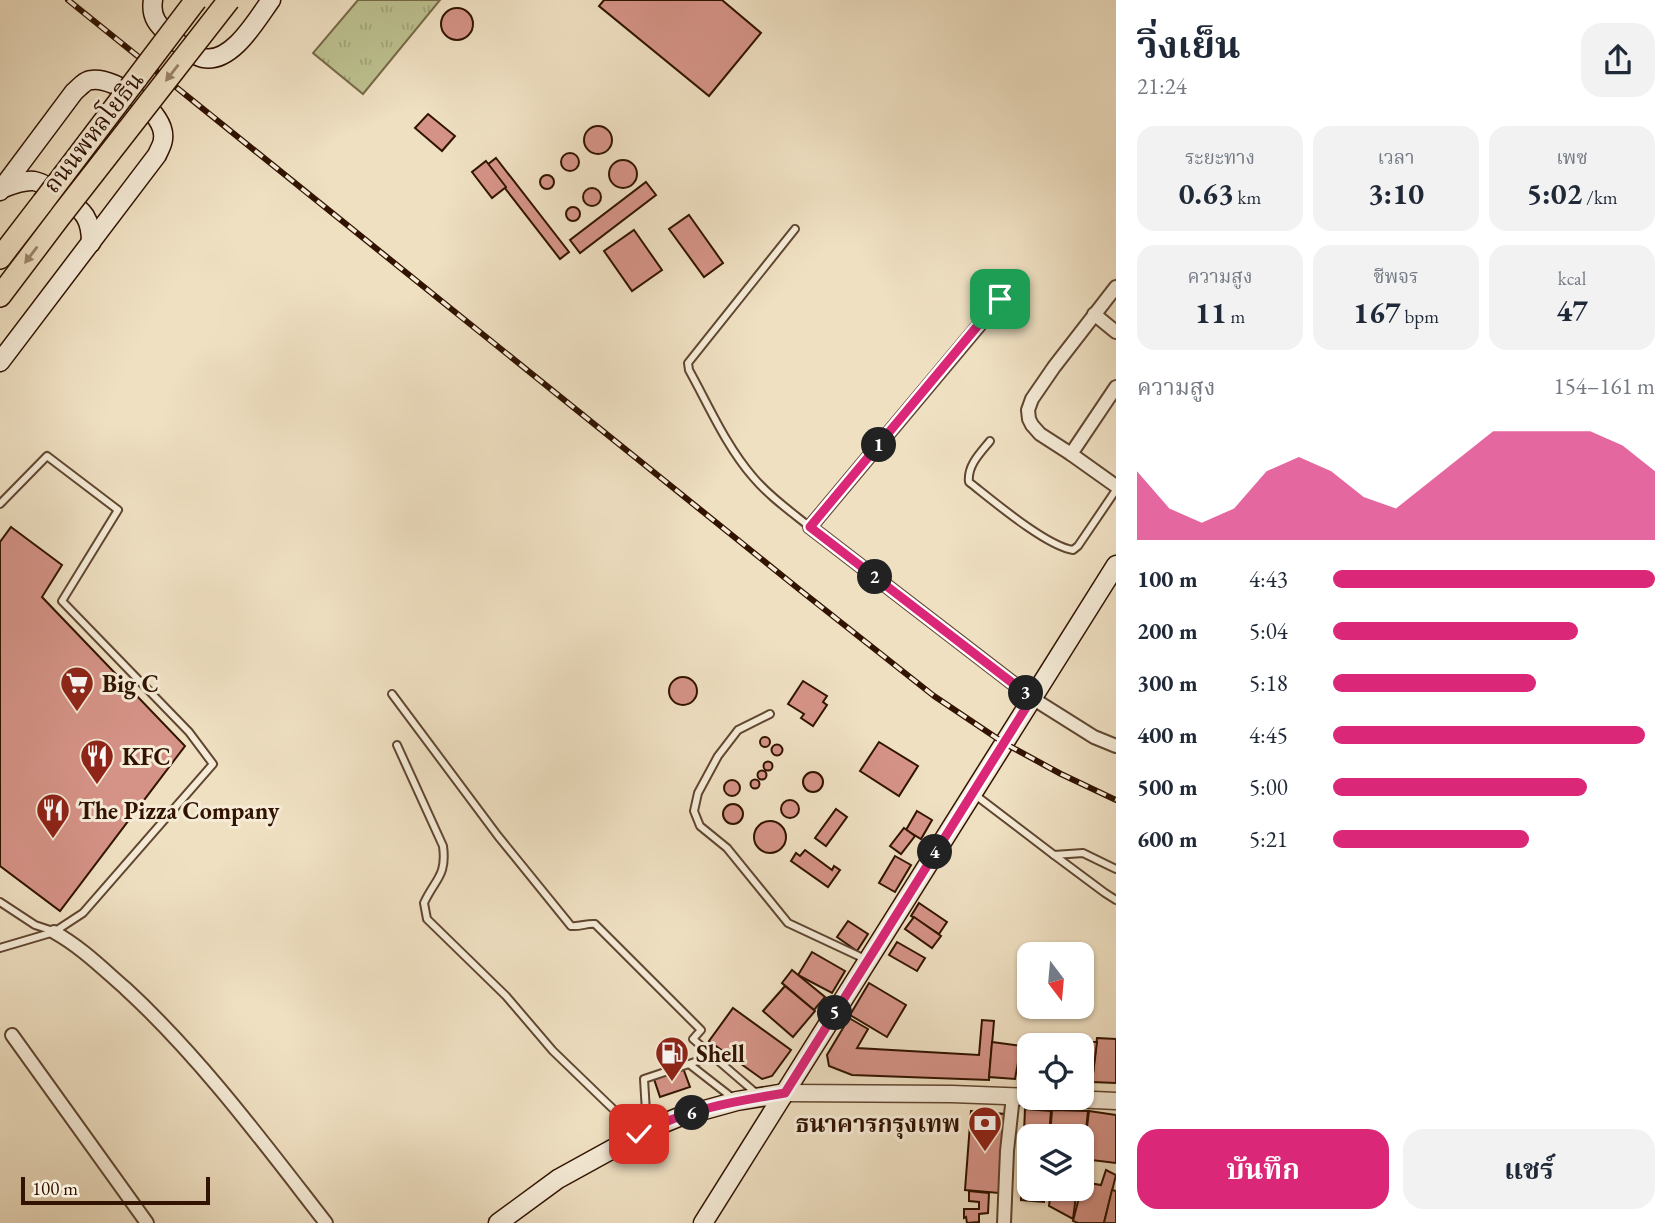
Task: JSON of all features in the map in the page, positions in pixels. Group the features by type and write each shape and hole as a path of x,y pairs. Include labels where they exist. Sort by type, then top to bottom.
{"highway":[{"name":"ถนนพหลโยธิน","path":"0,258 196,0"},
{"name":"ถนนพหลโยธิน","path":"0,296 229,0"}],"main road":[{"path":"153,0 151,10 156,23 180,45 203,58 218,57 235,48 271,0"},
{"path":"0,190 74,92 89,80 104,79 139,98 159,120 164,138 157,155 0,362"},
{"path":"0,190 23,182 41,183 80,210 89,225 91,243"},
{"path":"703,1223 1116,565"},
{"path":"498,1223 558,1180 643,1132 679,1117 737,1101 785,1093"}],"street":[{"path":"1116,287 1032,399 1028,410 1029,419 1040,434 1116,488"},
{"path":"1000,299 810,527 1032,698 1094,737 1116,746"},
{"path":"1094,314 1116,332"},
{"path":"1071,454 1116,387"},
{"path":"54,932 73,943 152,1013 246,1120 326,1223"},
{"path":"12,1035 147,1223"},
{"path":"785,1093 1017,1097"},
{"path":"1094,1100 1116,1101"},
{"path":"1004,1223 1007,1151 1020,1110"}],"lane":[{"path":"795,229 688,363 689,370 731,448 753,478 810,527"},
{"path":"989,441 974,462 969,482 1024,524 1067,549 1073,550 1078,546 1116,488"},
{"path":"0,504 47,456 118,510 62,601 189,733 213,764 83,913 54,932 0,948"},
{"path":"392,694 498,836 571,926 595,924 701,1030 692,1039 761,1097"},
{"path":"770,714 738,730 718,756 698,793 694,811 700,826 727,848 788,923 868,961"},
{"path":"397,745 443,846 443,870 424,903 427,919 506,996 553,1051 643,1132"},
{"path":"972,793 1116,900"},
{"path":"1054,855 1083,853 1116,869"},
{"path":"0,902 35,925 54,932"},
{"path":"643,1132 644,1079 712,1056"},
{"path":"689,1064 737,1101"}],"green space":[{"path":"358,0 440,0 363,94 313,53"}],"building":[{"path":"604,0 722,0 761,33 709,96 599,6"},
{"path":"457,8 468,13 473,24 468,35 457,40 446,35 441,24 446,13"},
{"path":"428,114 455,136 442,151 415,128"},
{"path":"598,126 608,130 612,140 608,150 598,154 588,150 584,140 588,130"},
{"path":"570,153 576,156 579,162 576,168 570,171 564,168 561,162 564,156"},
{"path":"496,158 569,252 560,259 487,165"},
{"path":"623,160 633,164 637,174 633,184 623,188 613,184 609,174 613,164"},
{"path":"486,161 506,187 492,198 472,172"},
{"path":"547,175 552,177 552,187 547,189 542,187 540,182 542,177"},
{"path":"646,182 656,195 580,253 570,240"},
{"path":"592,188 598,191 601,197 598,203 592,206 586,203 583,197 586,191"},
{"path":"573,207 578,209 578,219 573,221 568,219 566,214 568,209"},
{"path":"689,215 723,263 704,277 669,229"},
{"path":"634,230 662,270 632,291 604,251"},
{"name":"Big C","path":"11,527 62,565 42,597 185,746 60,911 0,866 0,542"},
{"path":"683,677 693,681 697,691 693,701 683,705 673,701 669,691 673,681"},
{"path":"803,681 827,696 823,702 827,705 813,726 801,718 804,714 788,704"},
{"path":"765,737 770,742 765,747 760,742"},
{"path":"879,742 918,766 899,796 860,771"},
{"path":"777,745 781,746 781,754 777,755 773,754 772,750 773,746"},
{"path":"768,762 772,766 768,770 764,766"},
{"path":"762,771 766,775 762,779 758,775"},
{"path":"813,772 820,775 823,782 820,789 813,792 806,789 803,782 806,775"},
{"path":"729,780 735,780 740,788 738,794 729,796 724,791 724,785"},
{"path":"755,780 759,784 755,788 751,784"},
{"path":"790,800 796,803 799,809 796,815 790,818 784,815 781,809 784,803"},
{"path":"733,804 740,807 743,814 740,821 733,824 726,821 723,814 726,807"},
{"path":"836,809 847,817 826,846 815,838"},
{"path":"917,811 932,820 921,839 906,830"},
{"path":"770,821 782,825 786,837 782,849 770,853 758,849 754,837 758,825"},
{"path":"904,828 915,836 901,854 890,846"},
{"path":"805,850 832,870 834,866 840,870 828,887 791,861 796,853 800,856"},
{"path":"895,856 911,865 895,892 879,883"},
{"path":"919,903 947,922 939,934 911,916"},
{"path":"914,917 941,936 932,948 905,929"},
{"path":"848,921 868,934 857,951 837,937"},
{"path":"897,942 925,958 917,971 889,955"},
{"path":"812,952 845,971 832,993 798,975"},
{"path":"792,970 825,997 814,1010 782,983"},
{"path":"869,983 906,1005 887,1037 850,1015"},
{"path":"785,986 815,1011 793,1037 763,1011"},
{"path":"733,1008 791,1050 772,1076 762,1079 709,1041"},
{"path":"849,1018 868,1029 857,1048 979,1055 982,1020 994,1021 989,1080 852,1075 829,1066 827,1055"},
{"path":"1097,1038 1116,1039 1116,1083 1094,1082"},
{"path":"992,1042 1017,1045 1015,1079 989,1077"},
{"path":"1094,1042 1097,1042 1094,1066"},
{"name":"Shell","path":"683,1068 690,1087 660,1097 654,1079"},
{"path":"1025,1110 1051,1111 1050,1124 1024,1124"},
{"path":"1052,1110 1088,1111 1087,1124 1051,1124"},
{"name":"ธนาคารกรุงเทพ","path":"971,1111 1005,1114 999,1193 965,1190"},
{"path":"1089,1111 1116,1115 1116,1163 1094,1160 1094,1124 1087,1124"},
{"path":"1106,1170 1116,1175 1104,1223 1073,1221 1078,1201 1094,1201 1094,1184 1101,1185"},
{"path":"1112,1190 1116,1191 1116,1223 1104,1223"},
{"path":"969,1191 989,1193 988,1213 979,1214 979,1222 967,1223 966,1217 964,1218 964,1209 979,1209 979,1202 969,1201"},
{"path":"1050,1201 1075,1201 1073,1219 1049,1206"}],"railway":[{"path":"68,0 934,696 1004,743 1116,800"}],"place":[{"name":"Big C","path":"77,713"},
{"name":"KFC","path":"97,786"},
{"name":"The Pizza Company","path":"53,840"},
{"name":"Shell","path":"672,1083"},
{"name":"ธนาคารกรุงเทพ","path":"985,1153"}],"route":[{"path":"639,1134 679,1117 737,1101 785,1093 1032,698 810,527 1000,299"}]}
